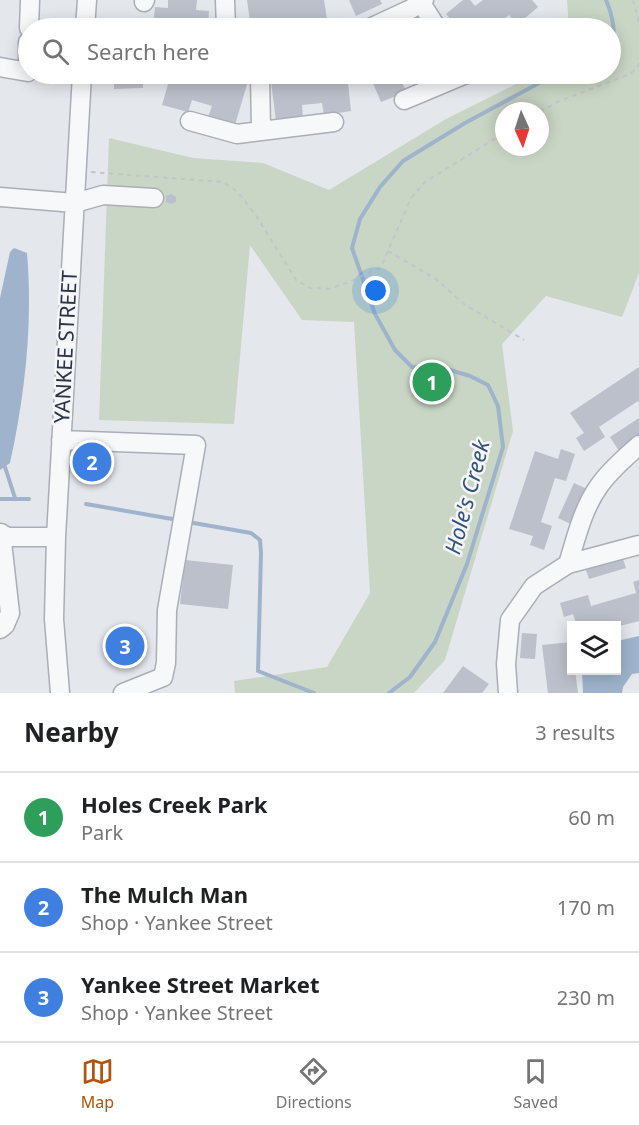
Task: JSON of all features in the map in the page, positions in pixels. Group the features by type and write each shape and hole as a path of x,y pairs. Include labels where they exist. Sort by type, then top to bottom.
{"street":[{"path":"29,18 30,0"},
{"path":"86,18 87,0"},
{"path":"225,0 226,18"},
{"path":"390,18 422,2 431,18"},
{"path":"0,67 18,70"},
{"name":"YANKEE STREET","path":"60,693 54,619 56,537 81,84"},
{"path":"260,84 261,130"},
{"path":"404,100 442,84"},
{"path":"190,121 237,134 334,122"},
{"path":"0,197 75,203 103,195 154,198"},
{"path":"61,440 196,446 167,610 166,663 163,677 123,693"},
{"path":"567,564 583,518 599,486 619,462 639,446"},
{"path":"0,533 8,537 56,537"},
{"path":"0,533 10,613 5,625 0,629"},
{"path":"508,693 506,664 510,620 534,586 567,564 639,545"}],"path":[{"path":"633,0 639,24"},
{"path":"621,77 630,74 638,66 639,60"},
{"path":"549,107 604,84"},
{"path":"77,172 223,182 237,191 255,214 296,280 310,288 329,289 381,267 411,198 425,182 495,139"},
{"path":"388,251 436,279 464,304 524,340"}],"green space":[{"path":"567,0 639,0 639,273 622,317 546,296 502,344 513,431 445,660 414,693 235,693 234,681 327,667 370,593 354,322 302,320 250,245 234,424 99,420 109,138 193,158 263,163 329,190 446,119 516,84 621,84 621,18 568,18"}],"water":[{"path":"14,248 27,253 28,332 24,385 10,463 0,470 0,298 10,252"},
{"path":"639,636 639,673 632,674 623,687 622,693 583,693 582,675 621,675 621,640"}],"building":[{"path":"168,0 197,0 196,10 209,11 209,18 154,18 155,7 168,8"},
{"path":"247,0 324,0 327,18 298,18 250,18"},
{"path":"349,0 380,0 382,4 356,16"},
{"path":"463,0 470,0 475,6 483,0 532,0 538,7 525,18 511,18 509,15 505,18 449,18 446,14"},
{"path":"114,84 143,84 143,88 114,89"},
{"path":"168,84 247,84 235,125 208,117 212,106 192,100 188,112 162,105"},
{"path":"271,84 348,84 351,111 324,115 322,103 302,105 303,118 276,121"},
{"path":"373,84 403,84 406,92 381,102"},
{"path":"171,194 176,197 176,202 171,204 166,202 166,196"},
{"path":"639,367 639,403 638,401 599,427 605,437 584,451 576,438 584,433 570,413"},
{"path":"639,418 639,438 619,451 610,437"},
{"path":"561,449 575,454 566,481 555,478 541,522 552,526 544,550 530,545 533,536 509,529 535,451 558,459"},
{"path":"574,483 589,490 573,525 558,518"},
{"path":"621,553 626,568 589,579 584,564"},
{"path":"185,560 233,565 228,609 180,604"},
{"path":"639,580 639,621 621,626 621,621 575,621 573,614 564,617 560,603 588,595 591,606 636,593 633,582"},
{"path":"136,631 138,659 114,661 112,633"},
{"path":"522,633 537,634 535,659 520,658"},
{"path":"567,642 567,675 576,675 578,693 548,693 542,645"},
{"path":"463,666 489,684 482,693 443,693"}],"waterway":[{"name":"Hole's Creek","path":"606,0 612,18"},
{"name":"Hole's Creek","path":"389,693 410,677 435,642 467,564 503,447 498,406 488,385 470,376 443,368 412,367 395,350 375,314 352,248 360,219 380,187 403,161 465,123 537,84"},
{"path":"5,467 15,498"},
{"path":"0,499 29,499"},
{"path":"86,504 178,520"},
{"path":"188,522 251,533 260,540 258,671 314,693"}],"place":[{"name":"Holes Creek Park","path":"432,382"},
{"name":"The Mulch Man","path":"92,462"},
{"name":"Yankee Street Market","path":"125,646"}]}
